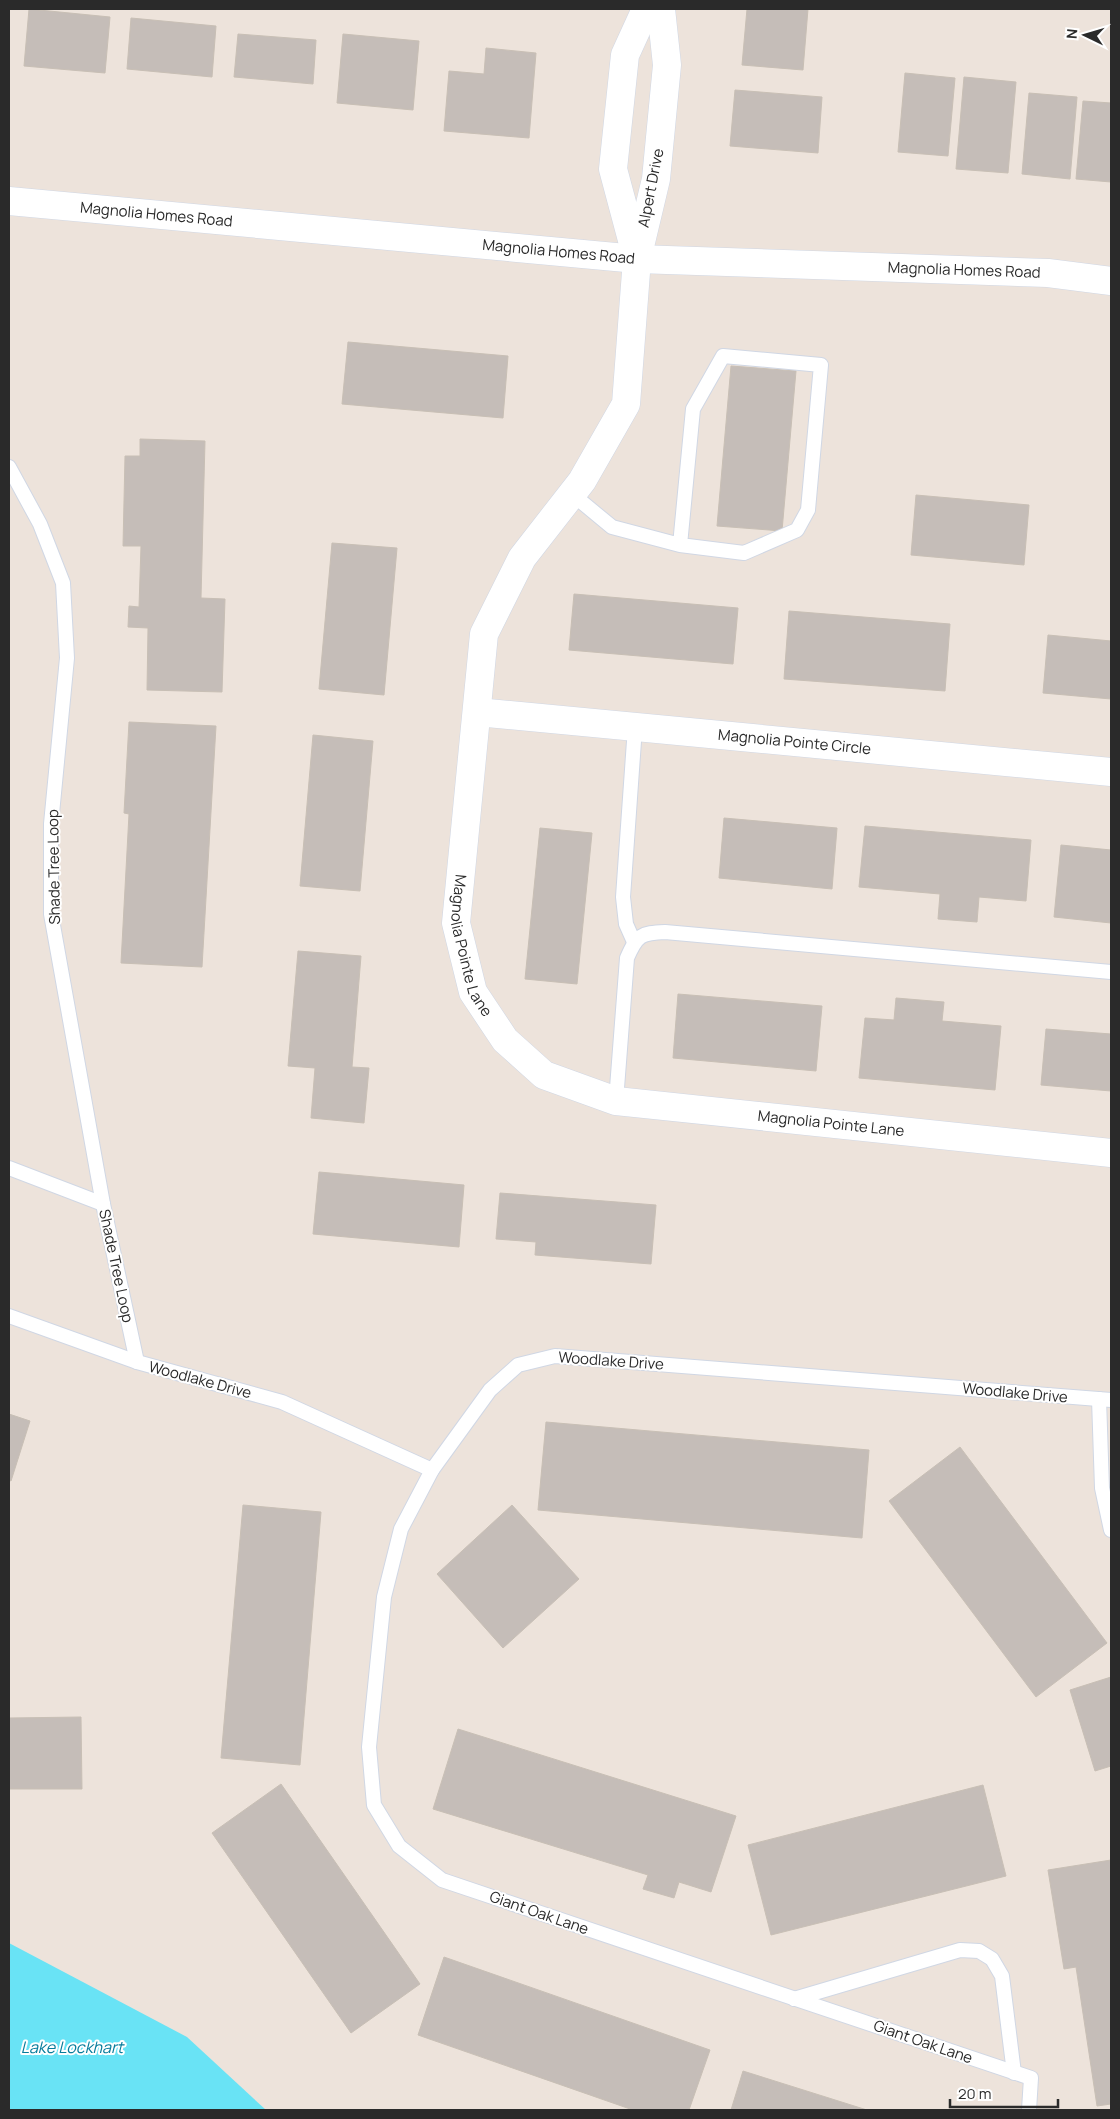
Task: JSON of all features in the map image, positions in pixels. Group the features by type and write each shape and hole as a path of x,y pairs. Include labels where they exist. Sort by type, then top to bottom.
{"street":[{"name":"Alpert Drive","path":"637,259 613,169 624,55 646,9"},
{"name":"Alpert Drive","path":"637,259 656,179 667,65 661,9"},
{"name":"Magnolia Homes Road","path":"9,201 637,259 1048,273 1111,280"},
{"name":"Magnolia Pointe Lane","path":"637,259 626,404 582,481 522,558 484,634 456,923 472,992 505,1040 544,1075 616,1101 1111,1153"},
{"name":"Magnolia Pointe Circle","path":"477,712 1111,772"}],"lane":[{"path":"572,494 612,527 680,545 744,553 797,530 808,510 820,365 723,356 693,409 680,545"},
{"name":"Shade Tree Loop","path":"9,467 40,524 63,583 67,658 51,824 51,914 103,1204 137,1362"},
{"path":"634,942 626,924 623,897 635,727"},
{"path":"616,1101 627,958 634,942 645,933 665,932 1111,972"},
{"path":"9,1168 103,1204"},
{"name":"Woodlake Drive","path":"9,1316 137,1362 282,1402 432,1470 490,1390 518,1365 555,1356 1105,1400"},
{"path":"1105,1400 1102,1488 1111,1530"},
{"name":"Giant Oak Lane","path":"432,1470 401,1529 384,1597 369,1746 374,1805 399,1846 442,1880 1031,2078 1029,2110"},
{"path":"794,1999 960,1950 978,1951 992,1959 1002,1976 1014,2073"}],"water":[{"name":"Lake Lockhart","path":"9,1943 187,2037 266,2110 9,2110"}],"building":[{"path":"29,9 110,17 105,73 24,66"},
{"path":"747,9 808,9 803,70 742,65"},
{"path":"131,18 216,26 212,77 127,69"},
{"path":"238,34 316,40 313,84 234,77"},
{"path":"343,34 419,41 413,110 337,103"},
{"path":"486,48 536,53 529,138 444,131 449,71 484,74"},
{"path":"905,73 955,78 948,156 898,152"},
{"path":"964,77 1016,82 1008,173 956,169"},
{"path":"735,90 822,97 818,153 730,146"},
{"path":"1029,93 1077,97 1070,179 1022,174"},
{"path":"1083,101 1111,103 1111,182 1076,179"},
{"path":"348,342 508,356 503,418 342,404"},
{"path":"731,366 796,371 782,531 717,526"},
{"path":"140,439 205,441 201,598 225,599 222,692 147,690 148,628 128,627 129,606 139,607 141,546 123,546 125,456 140,456"},
{"path":"916,495 1029,505 1024,565 911,555"},
{"path":"332,543 397,548 384,695 319,689"},
{"path":"574,594 738,608 733,664 569,650"},
{"path":"789,611 950,624 945,691 784,679"},
{"path":"1048,635 1111,641 1111,699 1043,693"},
{"path":"129,722 216,726 202,967 121,963 129,814 124,813"},
{"path":"313,735 373,741 360,891 300,886"},
{"path":"724,818 837,828 832,889 719,878"},
{"path":"865,826 1031,840 1026,901 979,897 977,922 938,919 940,894 859,887"},
{"path":"540,828 592,833 577,984 525,979"},
{"path":"1061,845 1111,850 1111,923 1054,917"},
{"path":"298,951 361,956 352,1067 369,1068 364,1123 311,1118 315,1068 288,1066"},
{"path":"678,994 822,1006 816,1071 673,1058"},
{"path":"896,998 944,1002 942,1021 1001,1026 995,1090 859,1078 865,1018 894,1020"},
{"path":"1046,1029 1111,1034 1111,1091 1041,1085"},
{"path":"319,1172 464,1185 459,1247 313,1234"},
{"path":"500,1193 656,1205 651,1264 535,1255 536,1242 496,1239"},
{"path":"9,1414 30,1421 11,1481 9,1480"},
{"path":"546,1422 869,1450 862,1538 538,1510"},
{"path":"960,1447 1107,1643 1036,1697 889,1501"},
{"path":"243,1505 321,1512 300,1765 221,1758"},
{"path":"512,1505 579,1579 503,1648 437,1574"},
{"path":"1111,1677 1111,1766 1095,1771 1070,1690"},
{"path":"81,1717 82,1789 9,1789 9,1718"},
{"path":"458,1729 736,1816 711,1892 679,1882 674,1898 643,1889 648,1875 433,1809"},
{"path":"281,1784 420,1984 351,2033 212,1833"},
{"path":"983,1785 1006,1876 771,1935 748,1845"},
{"path":"1111,1860 1111,2104 1097,2106 1076,1967 1064,1969 1048,1870"},
{"path":"444,1957 710,2050 689,2110 633,2110 418,2035"},
{"path":"743,2071 867,2110 731,2110"}]}
